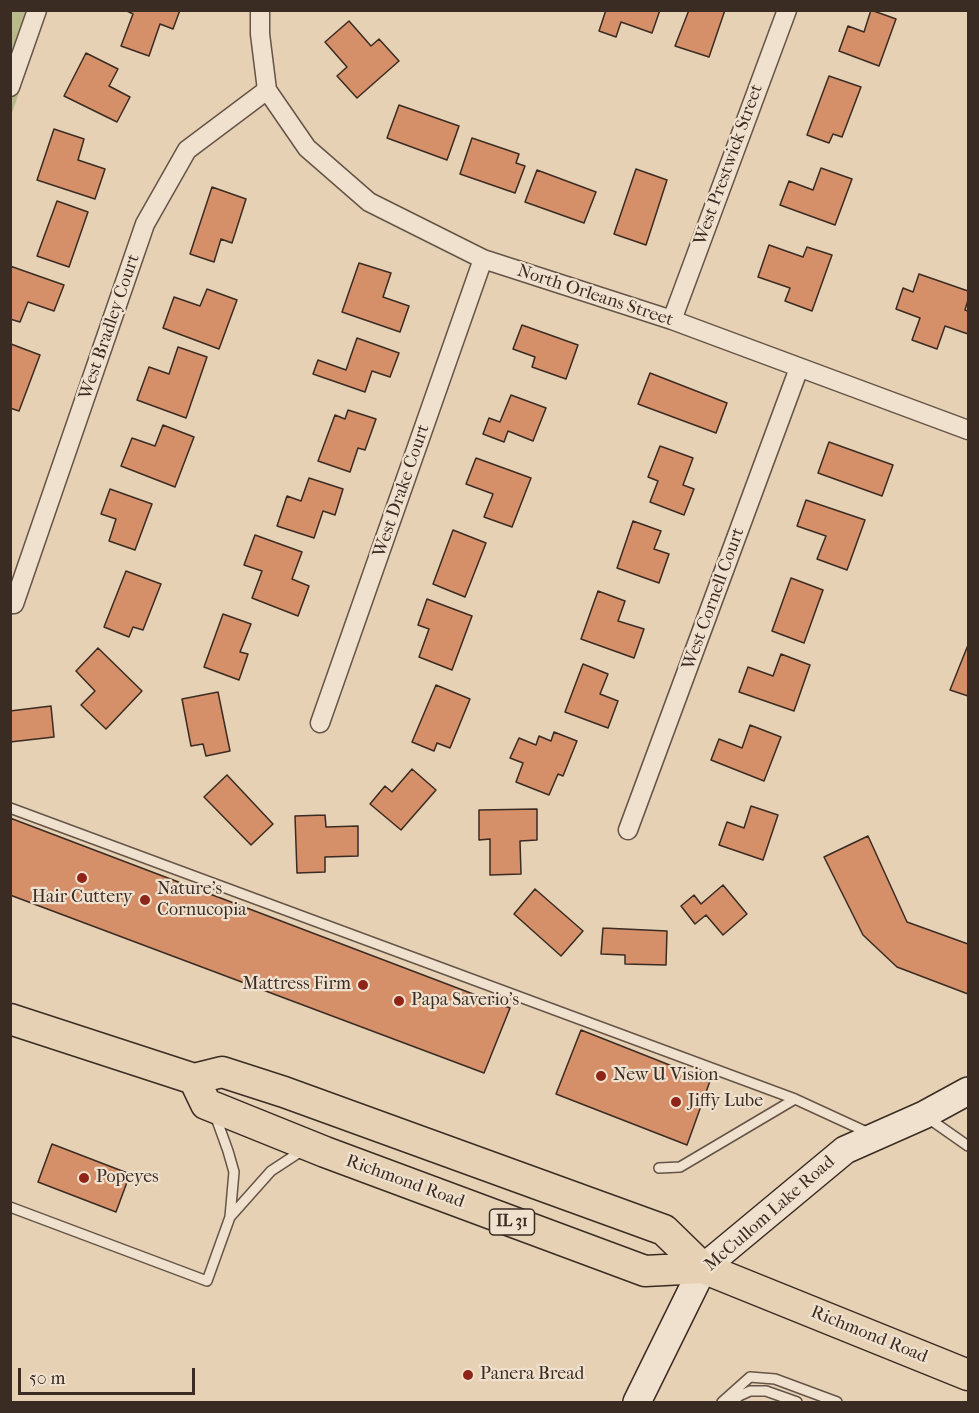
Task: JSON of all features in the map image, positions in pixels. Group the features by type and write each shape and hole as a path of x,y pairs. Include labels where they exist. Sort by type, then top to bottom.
{"main road":[{"path":"10,1019 194,1079 206,1104 212,1107"},
{"name":"Richmond Road","path":"194,1079 222,1072 263,1085 664,1230 703,1268 969,1375"},
{"name":"Richmond Road","path":"212,1107 645,1271 703,1268"}],"street":[{"path":"10,87 37,10"},
{"path":"260,10 260,34 267,90"},
{"name":"West Prestwick Street","path":"672,320 787,10"},
{"name":"North Orleans Street","path":"267,90 308,148 369,201 483,259 672,320 969,430"},
{"name":"West Bradley Court","path":"14,604 146,224 187,150 267,90"},
{"name":"West Drake Court","path":"320,723 483,259"},
{"name":"West Cornell Court","path":"628,830 800,368"},
{"name":"McCullom Lake Road","path":"637,1402 703,1268 845,1150 969,1092"}],"lane":[{"path":"10,807 795,1099 874,1136"},
{"path":"659,1168 680,1167 795,1099"},
{"path":"10,1207 207,1281 231,1217 234,1172 212,1107"},
{"path":"924,1115 969,1146"},
{"path":"231,1217 271,1171 310,1146"},
{"path":"722,1402 750,1377 775,1379 837,1402"},
{"path":"732,1402 750,1391 766,1391 797,1402"}],"green space":[{"path":"11,11 47,11 11,116"}],"building":[{"path":"125,10 180,10 173,29 160,24 149,56 121,46 133,14"},
{"path":"606,10 660,10 652,33 621,22 616,37 599,31"},
{"path":"689,10 725,10 709,57 675,46"},
{"path":"871,10 896,19 879,66 839,51 848,26 864,32"},
{"path":"349,21 371,46 379,39 399,61 357,98 337,76 347,67 325,42"},
{"path":"86,53 118,69 109,86 130,97 117,122 64,96"},
{"path":"829,76 861,87 842,137 833,134 829,143 807,135"},
{"path":"399,105 459,126 447,160 387,138"},
{"path":"54,129 84,139 78,160 105,169 95,199 37,180"},
{"path":"472,138 519,154 516,163 525,166 515,193 460,174"},
{"path":"821,168 852,179 835,225 780,205 789,181 813,190"},
{"path":"636,169 667,180 646,245 614,234"},
{"path":"537,170 596,192 584,223 525,202"},
{"path":"212,187 246,199 232,243 221,239 214,262 190,254"},
{"path":"57,201 88,212 69,267 37,256"},
{"path":"769,245 803,257 807,247 832,255 812,311 785,301 790,288 758,277"},
{"path":"359,263 391,273 383,297 409,306 400,332 342,312"},
{"path":"10,266 64,285 54,311 28,302 20,322 10,319"},
{"path":"919,274 968,291 965,310 968,311 968,334 945,326 937,349 912,340 920,318 896,309 903,288 913,292"},
{"path":"207,289 237,300 219,349 163,328 174,297 200,306"},
{"path":"522,325 578,345 566,379 532,367 535,357 513,349"},
{"path":"357,338 399,353 390,377 372,371 365,392 313,374 318,360 346,370"},
{"path":"11,344 40,355 19,411 10,408"},
{"path":"178,347 207,357 186,418 137,400 149,367 169,374"},
{"path":"650,373 727,403 716,433 638,404"},
{"path":"511,395 546,408 533,441 508,431 504,442 483,434 489,418 500,422"},
{"path":"348,410 376,419 365,450 358,448 350,472 318,461 335,415 345,419"},
{"path":"163,425 194,437 175,487 121,466 132,438 155,446"},
{"path":"829,442 893,465 882,496 818,473"},
{"path":"660,446 693,458 683,485 694,489 684,515 650,502 658,481 648,477"},
{"path":"476,458 531,478 512,527 484,517 493,494 466,484"},
{"path":"309,478 343,489 335,515 323,511 314,538 277,526 287,496 301,501"},
{"path":"110,489 152,504 135,550 109,541 116,519 101,514"},
{"path":"806,500 865,520 847,570 817,559 826,536 797,526"},
{"path":"633,521 661,531 654,549 669,554 659,583 617,568"},
{"path":"453,530 486,543 465,597 433,584"},
{"path":"255,535 302,552 292,579 309,586 298,616 252,598 262,571 244,565"},
{"path":"126,571 161,584 143,630 133,627 129,637 104,627"},
{"path":"791,578 823,590 804,643 772,631"},
{"path":"598,591 625,601 618,621 644,629 634,658 581,639"},
{"path":"427,599 472,616 452,670 419,657 429,629 418,625"},
{"path":"223,614 251,624 240,652 248,654 239,680 204,667"},
{"path":"968,645 968,696 950,690"},
{"path":"98,648 142,691 106,729 81,705 95,691 76,671"},
{"path":"781,654 810,665 794,711 739,692 748,667 773,676"},
{"path":"583,664 608,674 600,694 618,701 608,728 565,712"},
{"path":"436,685 470,699 450,748 437,743 434,751 412,742"},
{"path":"218,692 230,751 206,756 203,744 191,746 182,699"},
{"path":"51,706 54,737 10,742 10,711"},
{"path":"750,725 781,737 764,781 711,760 719,739 742,748"},
{"path":"554,732 577,741 563,776 558,774 549,795 516,782 523,763 510,758 519,738 536,745 539,736 551,741"},
{"path":"412,769 436,790 401,830 370,804 385,786 392,792"},
{"path":"227,775 273,824 251,845 204,797"},
{"path":"751,806 778,815 763,860 719,845 727,822 744,828"},
{"path":"537,809 537,840 520,841 521,874 490,875 490,839 479,840 479,810"},
{"path":"325,815 326,827 358,826 358,856 325,857 325,872 297,873 295,816"},
{"path":"10,818 510,1008 484,1073 10,895"},
{"path":"868,836 907,922 968,944 968,994 897,967 863,935 824,857"},
{"path":"723,885 747,914 723,935 706,915 695,924 681,906 694,895 701,904"},
{"path":"535,889 583,931 561,956 514,914"},
{"path":"603,928 667,931 666,965 625,964 625,955 601,954"},
{"path":"581,1030 710,1081 687,1145 556,1094"},
{"name":"Popeyes","path":"52,1144 130,1174 116,1212 38,1182"}],"place":[{"name":"Hair Cuttery","path":"82,878"},
{"name":"Nature's Cornucopia","path":"145,900"},
{"name":"Mattress Firm","path":"363,985"},
{"name":"Papa Saverio's","path":"399,1001"},
{"name":"New U Vision","path":"601,1076"},
{"name":"Jiffy Lube","path":"676,1102"},
{"name":"Popeyes","path":"84,1178"},
{"name":"Panera Bread","path":"468,1375"}]}
